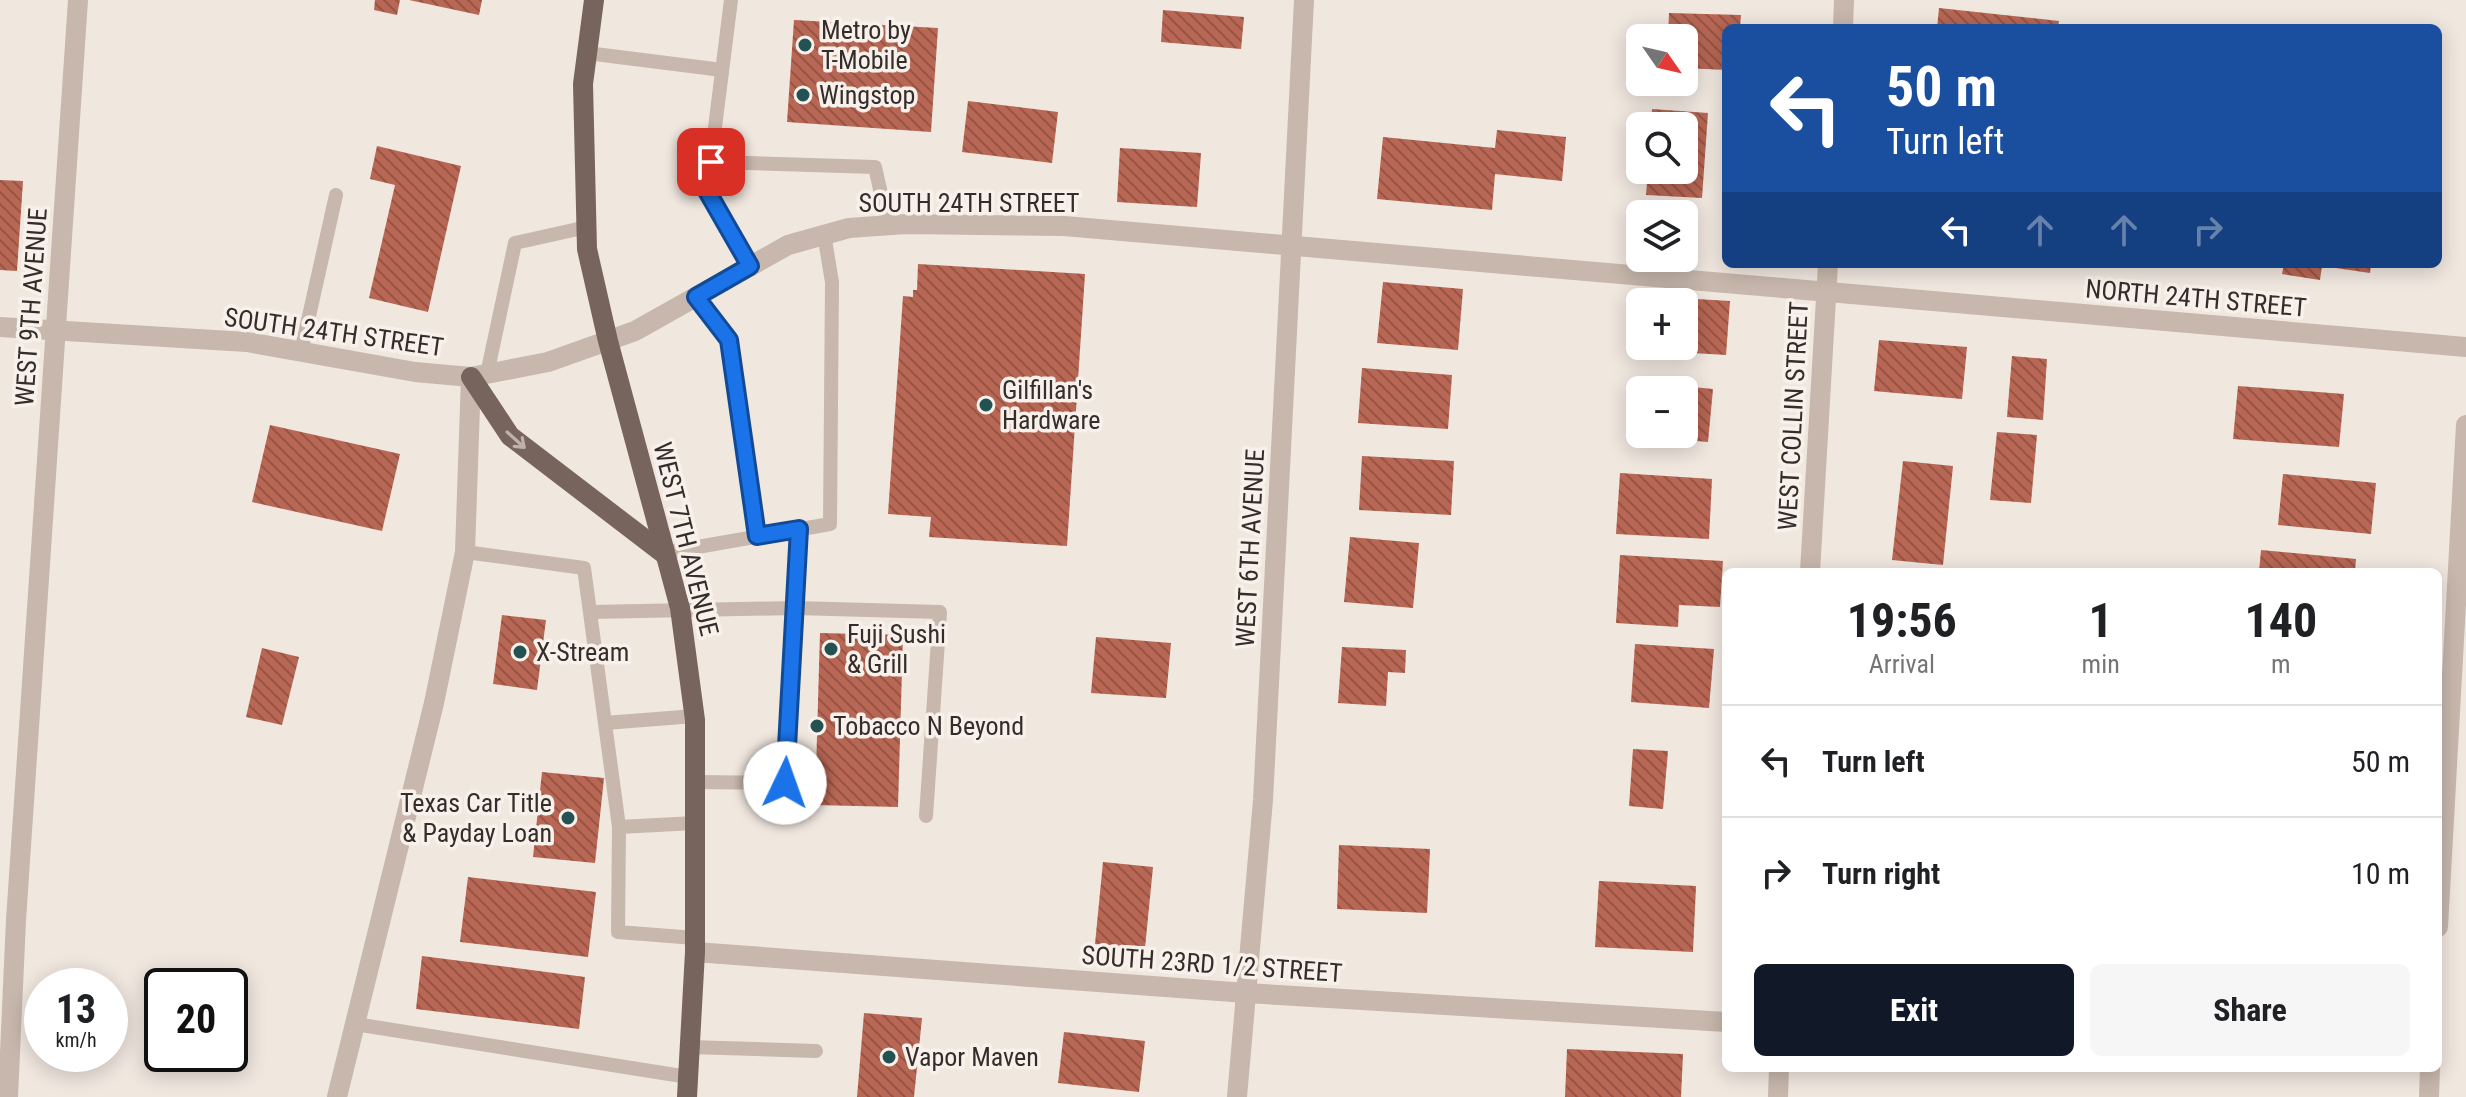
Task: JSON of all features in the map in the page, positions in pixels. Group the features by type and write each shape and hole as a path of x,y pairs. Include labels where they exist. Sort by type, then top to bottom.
{"main road":[{"name":"WEST 7TH AVENUE","path":"594,0 583,84 587,249 608,341 680,608 695,716 695,945 687,1087"},
{"path":"479,376 510,436 663,553"}],"street":[{"name":"WEST 9TH AVENUE","path":"8,1097 8,919 56,330 78,0"},
{"name":"WEST 6TH AVENUE","path":"1237,1097 1263,800 1304,0"},
{"path":"1843,24 1844,0"},
{"name":"SOUTH 24TH STREET","path":"0,327 247,342 415,372 479,376 548,362 635,331 788,245 849,228 888,225 1064,226 1827,292"},
{"name":"WEST COLLIN STREET","path":"1810,568 1828,268"},
{"name":"NORTH 24TH STREET","path":"1827,292 2466,347"},
{"path":"337,1097 434,703 465,552 479,376"},
{"path":"2442,855 2466,425"},
{"name":"SOUTH 23RD 1/2 STREET","path":"695,945 1246,993 1722,1022"},
{"path":"1778,1097 1779,1072"},
{"path":"2429,1097 2430,1072"}],"lane":[{"path":"731,0 707,191 750,266"},
{"path":"587,53 722,70"},
{"path":"711,162 875,167 888,225"},
{"path":"301,352 336,195"},
{"path":"479,376 515,243 587,227"},
{"path":"663,553 830,524 832,282 824,234"},
{"path":"696,297 729,340 757,536"},
{"path":"695,782 785,783 799,529"},
{"path":"465,552 584,568 619,827 618,932 695,945"},
{"path":"591,612 680,608 940,612 926,816"},
{"path":"605,723 695,716"},
{"path":"619,827 695,823"},
{"path":"355,1024 687,1087"},
{"path":"689,1047 816,1051"}],"building":[{"path":"375,0 400,0 397,15 374,10"},
{"path":"409,0 482,0 479,15"},
{"path":"1939,8 2059,21 2059,24 1937,24"},
{"path":"1163,10 1244,17 1241,49 1161,42"},
{"path":"1669,13 1741,15 1740,24 1722,24 1722,70 1698,69 1698,24 1669,24"},
{"path":"794,20 938,28 931,132 787,122"},
{"path":"968,101 1058,112 1052,163 962,152"},
{"path":"1652,109 1694,112 1652,112"},
{"path":"1698,112 1708,113 1702,198 1646,195 1647,184 1698,184"},
{"path":"1497,130 1566,137 1562,181 1495,174 1492,210 1377,199 1383,137 1495,148"},
{"path":"377,146 461,166 428,312 369,298 395,185 370,179"},
{"path":"1120,148 1201,153 1197,207 1117,202"},
{"path":"0,180 23,181 17,271 0,270"},
{"name":"Gilfillan's Hardware","path":"918,264 1085,274 1067,546 929,537 931,517 888,514 903,296 913,297 913,290 917,290"},
{"path":"2283,268 2322,268 2320,280 2282,274"},
{"path":"2336,268 2371,268 2370,273"},
{"path":"1383,282 1463,289 1458,350 1377,343"},
{"path":"1698,299 1730,301 1726,355 1698,353"},
{"path":"1879,340 1967,347 1962,399 1874,391"},
{"path":"2012,356 2047,359 2043,420 2007,417"},
{"path":"1362,368 1452,375 1448,429 1358,423"},
{"path":"2238,386 2344,394 2339,447 2233,439"},
{"path":"1698,388 1713,389 1708,442 1698,441"},
{"path":"270,425 400,454 382,531 252,502"},
{"path":"1997,432 2037,435 2031,503 1990,500"},
{"path":"1362,456 1454,461 1451,515 1359,510"},
{"path":"1903,461 1953,466 1943,565 1892,560"},
{"path":"1620,473 1712,479 1709,539 1616,534"},
{"path":"2283,474 2376,483 2371,534 2278,525"},
{"path":"1350,537 1419,543 1413,608 1344,602"},
{"path":"2261,550 2356,559 2355,568 2259,568"},
{"path":"1620,555 1723,561 1720,607 1679,605 1678,627 1616,623"},
{"name":"X-Stream","path":"502,615 546,620 537,690 493,684"},
{"path":"820,633 903,635 898,807 815,805"},
{"path":"1096,637 1171,643 1166,698 1091,693"},
{"path":"1635,644 1714,649 1709,708 1631,702"},
{"path":"1342,647 1406,650 1405,673 1388,672 1386,706 1338,703"},
{"path":"262,648 299,657 282,725 246,717"},
{"path":"1633,749 1668,751 1663,809 1629,806"},
{"name":"Texas Car Title & Payday Loan","path":"542,772 604,778 595,863 533,857"},
{"path":"1339,845 1430,849 1427,913 1337,909"},
{"path":"1103,862 1153,867 1145,948 1095,944"},
{"path":"468,877 596,892 588,957 460,942"},
{"path":"1599,881 1696,886 1693,952 1595,947"},
{"path":"422,956 585,977 579,1029 416,1009"},
{"name":"Vapor Maven","path":"864,1013 922,1018 914,1097 857,1097"},
{"path":"1064,1032 1145,1041 1139,1092 1058,1083"},
{"path":"1567,1049 1683,1054 1681,1097 1565,1097"}],"place":[{"name":"Metro by T-Mobile","path":"805,45"},
{"name":"Wingstop","path":"803,95"},
{"name":"Gilfillan's Hardware","path":"986,405"},
{"name":"Fuji Sushi & Grill","path":"831,649"},
{"name":"X-Stream","path":"520,652"},
{"name":"Tobacco N Beyond","path":"817,726"},
{"name":"Texas Car Title & Payday Loan","path":"568,818"},
{"name":"Vapor Maven","path":"889,1057"}],"route":[{"path":"711,162 707,191 750,266 696,297 729,340 757,536 799,529 785,783"}]}
